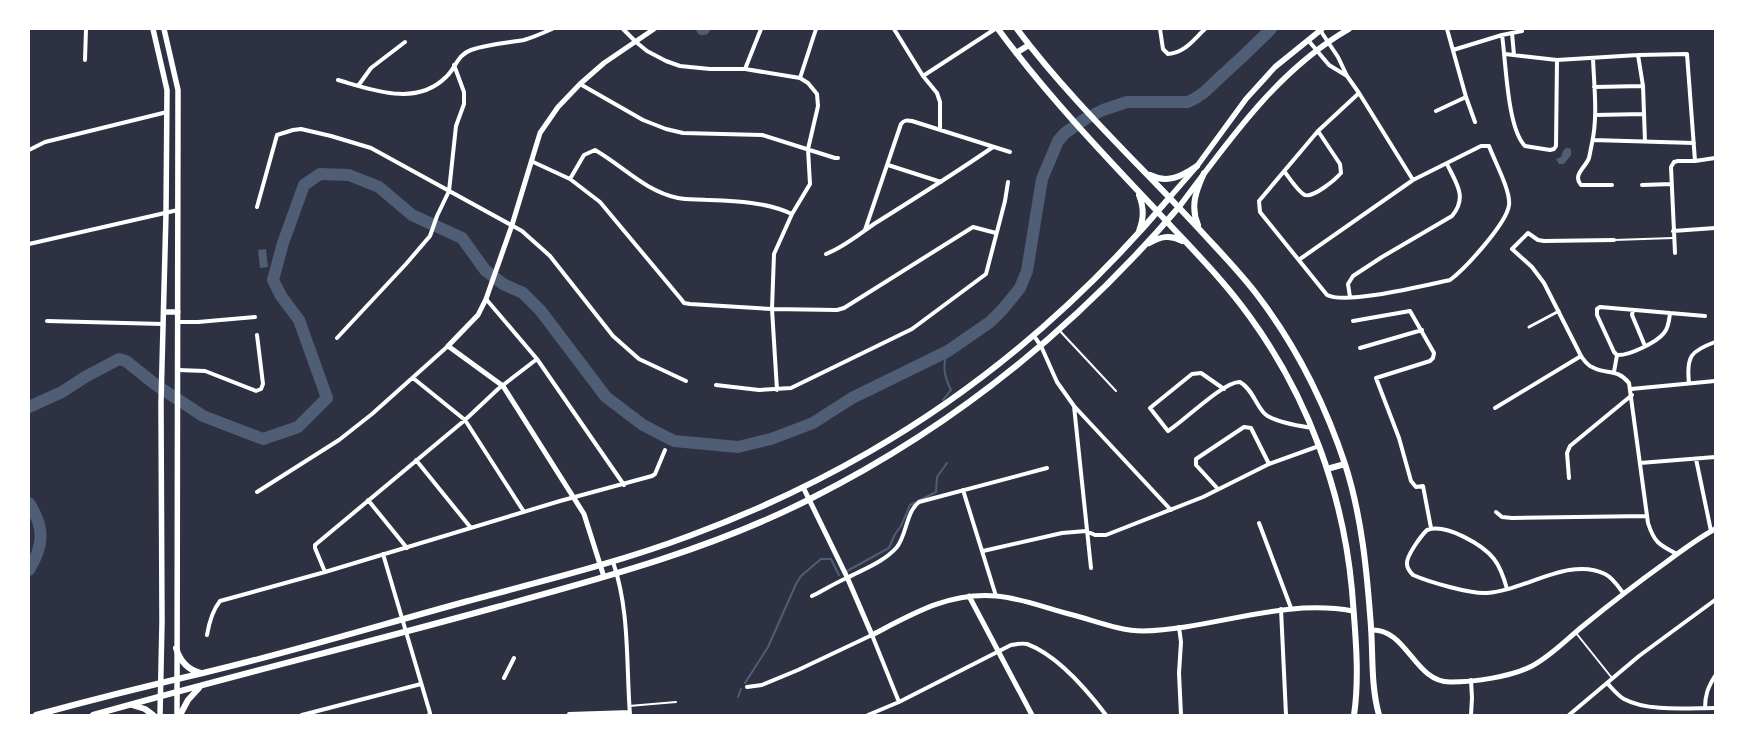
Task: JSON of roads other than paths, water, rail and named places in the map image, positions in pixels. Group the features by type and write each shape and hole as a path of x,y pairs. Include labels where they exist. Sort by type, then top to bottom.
{"main road":[{"path":"153,29 165,78 167,112 161,403 160,715"},
{"path":"164,29 178,90 176,648 178,715"},
{"path":"997,29 1071,118 1226,287 1256,325 1288,378 1319,446 1344,531 1354,611 1357,684 1354,715"},
{"path":"1017,29 1054,75 1242,276 1263,303 1288,341 1320,401 1345,464 1356,505 1364,547 1374,692 1379,715"},
{"path":"93,715 604,578 750,527 809,500 874,465 989,387 1059,330 1097,295 1179,207 1259,104 1317,51 1349,29"},
{"path":"36,715 176,678 202,673 613,561 688,536 752,511 867,453 934,412 975,382 1034,336 1090,285 1138,235 1197,166 1246,99 1275,67 1321,30"},
{"path":"1016,53 1029,45"},
{"path":"1148,175 1161,179 1172,179 1197,166"},
{"path":"1201,231 1194,215 1194,204 1204,173"},
{"path":"1134,187 1141,200 1143,210 1138,235"},
{"path":"1144,246 1157,238 1168,236 1190,246"},
{"path":"164,312 178,312"},
{"path":"1327,469 1345,464"},
{"path":"176,648 184,664 191,670 202,673"},
{"path":"178,715 190,697 203,686"},
{"path":"128,705 143,708 153,715"}],"street":[{"path":"85,60 86,29"},
{"path":"338,80 394,93 413,94 433,88 449,74 461,54 470,50 524,40 552,29"},
{"path":"623,29 647,51 680,66 702,69 745,69 800,78 808,83 817,94 818,106 808,149 810,184 792,214 774,254 772,309 777,390"},
{"path":"257,492 339,440 413,378 478,315 486,299 512,225 540,133 558,107 580,84 604,63 654,29"},
{"path":"745,69 761,29"},
{"path":"800,78 816,29"},
{"path":"894,29 923,76 937,93 940,102 940,129"},
{"path":"923,76 997,29"},
{"path":"1160,29 1165,53 1174,54 1180,52 1205,29"},
{"path":"1447,29 1466,98 1475,122"},
{"path":"1321,30 1338,57 1347,76 1413,180"},
{"path":"1453,50 1522,31"},
{"path":"1512,33 1514,55"},
{"path":"1502,35 1508,96 1519,138 1525,146 1550,150 1556,146 1557,60"},
{"path":"1308,40 1329,65 1347,76"},
{"path":"358,86 371,68 405,42"},
{"path":"1505,54 1557,60 1638,54 1687,54 1695,161"},
{"path":"1638,54 1645,142"},
{"path":"1593,58 1595,115 1593,140 1588,160 1579,173 1579,182 1586,186 1612,185"},
{"path":"337,338 430,236 449,191 456,126 464,104 464,92 454,65"},
{"path":"580,84 643,120 666,129 683,133 762,135 838,158"},
{"path":"1594,87 1642,86"},
{"path":"1300,259 1413,180 1481,146 1489,146 1508,194 1509,204 1501,224 1460,273 1450,280 1378,295 1335,299 1327,295 1300,259 1260,212 1258,206 1259,202 1318,131 1359,93"},
{"path":"1436,111 1466,98"},
{"path":"29,150 45,142 167,112"},
{"path":"1595,115 1644,114"},
{"path":"865,230 903,121 908,120 940,129 1010,152"},
{"path":"257,207 277,135 301,129 371,148 525,233 550,256 613,336 639,359 686,381"},
{"path":"1284,171 1301,192 1308,195 1314,194 1342,173 1340,164 1318,131"},
{"path":"1593,140 1694,143"},
{"path":"826,254 839,249 993,147"},
{"path":"570,179 584,155 595,150 660,193 680,199 748,202 780,208 792,214"},
{"path":"1675,252 1671,167 1674,162 1715,158"},
{"path":"531,161 570,179 600,202 684,303 772,309 837,310 844,308 973,227 996,234"},
{"path":"1350,297 1348,284 1353,276 1452,216 1457,209 1460,194 1447,164"},
{"path":"888,165 941,182"},
{"path":"716,385 748,390 777,390 798,386 912,330 986,274 1008,182"},
{"path":"1642,185 1672,184"},
{"path":"29,244 178,210"},
{"path":"1673,231 1715,228"},
{"path":"1614,240 1544,242 1528,232 1512,249 1532,267 1544,283 1581,356 1593,368 1614,372 1625,378 1631,389 1646,516 1655,541 1677,554"},
{"path":"486,299 537,359 624,485"},
{"path":"1614,372 1617,355 1599,321 1597,309 1605,307 1705,316"},
{"path":"1632,310 1632,315 1645,346"},
{"path":"1353,321 1410,311 1434,353 1430,361 1376,378 1398,434 1412,484 1418,487 1423,486 1431,528"},
{"path":"1528,327 1559,311"},
{"path":"1617,355 1626,354 1660,337 1668,325 1670,313"},
{"path":"178,322 255,317"},
{"path":"47,321 163,324"},
{"path":"1360,348 1422,330"},
{"path":"178,370 206,372 256,391 261,389 263,384 257,335"},
{"path":"1034,336 1041,346 1057,382 1074,406 1171,510"},
{"path":"1689,383 1689,360 1698,349 1715,342"},
{"path":"448,346 503,386 584,514 604,578"},
{"path":"1495,408 1581,356"},
{"path":"325,572 315,545 537,359"},
{"path":"1224,388 1197,372 1150,408 1168,431 1224,388 1240,382 1267,415 1289,423 1312,428"},
{"path":"413,378 465,420 524,512"},
{"path":"1631,389 1715,380"},
{"path":"1569,478 1567,453 1570,446 1632,395"},
{"path":"1074,406 1091,568"},
{"path":"1218,489 1196,465 1196,459 1244,427 1251,428 1268,464"},
{"path":"982,551 1062,533 1086,531 1094,535 1106,536 1203,497 1268,464 1319,446"},
{"path":"207,635 214,610 220,601 652,476 655,474 665,450"},
{"path":"1640,464 1715,457"},
{"path":"1371,630 1384,631 1392,636 1423,670 1438,680 1447,682 1471,680 1512,673 1532,666 1553,652 1623,593 1713,530 1696,459"},
{"path":"416,460 471,528"},
{"path":"812,596 876,564 888,555 898,546 917,503 1047,468"},
{"path":"803,486 847,578 900,702"},
{"path":"963,490 996,596"},
{"path":"368,500 407,548"},
{"path":"1496,512 1502,517 1512,518 1646,516"},
{"path":"1259,522 1290,608"},
{"path":"1507,589 1494,559 1486,550 1460,535 1431,528 1425,532 1408,556 1407,567 1413,575 1479,593 1507,589 1564,571 1580,569 1596,571 1606,575 1614,581 1623,593"},
{"path":"384,554 405,632 430,713 428,715"},
{"path":"569,714 630,714 626,622 613,561"},
{"path":"747,687 762,685 798,670 935,604 969,596 996,596 1141,631 1179,627 1290,608 1326,607 1354,611"},
{"path":"969,596 1032,715"},
{"path":"1569,715 1639,656 1715,600"},
{"path":"1281,609 1286,715"},
{"path":"1179,627 1181,642 1179,673 1181,715"},
{"path":"868,715 900,702 1011,645 1026,644 1054,660 1082,686 1106,715"},
{"path":"504,678 514,658"},
{"path":"1705,708 1705,696 1715,676"},
{"path":"1471,680 1471,715"},
{"path":"1606,683 1617,693 1636,704 1668,708 1715,708"},
{"path":"302,715 421,684"}],"lane":[{"path":"1614,240 1674,238"},
{"path":"1059,330 1116,390"},
{"path":"1576,632 1612,678"},
{"path":"629,706 676,702"}],"water":[{"path":"1566,148 1571,149 1571,155 1564,164 1559,164 1556,159 1561,157"},
{"path":"266,249 268,267 260,268 258,250"}],"waterway":[{"path":"29,407 62,392 119,359 126,361 156,385 203,416 263,439 298,427 327,398 299,320 281,296 273,280 283,243 304,185 320,174 349,175 379,187 412,215 462,238 485,270 503,284 523,293 540,310 606,397 643,425 674,441 738,447 771,439 813,423 852,398 948,351 990,322 1003,309 1020,288 1027,271 1042,179 1058,141 1065,133 1085,119 1103,110 1127,102 1188,102 1200,96 1271,29"},
{"path":"943,400 951,390 945,371 948,351"},
{"path":"847,571 889,548 910,505 936,492 937,477 947,463"},
{"path":"29,503 38,520 41,536 38,552 29,570"},
{"path":"745,683 768,647 801,576 821,559 831,559 839,575"},
{"path":"738,697 741,689"}]}
